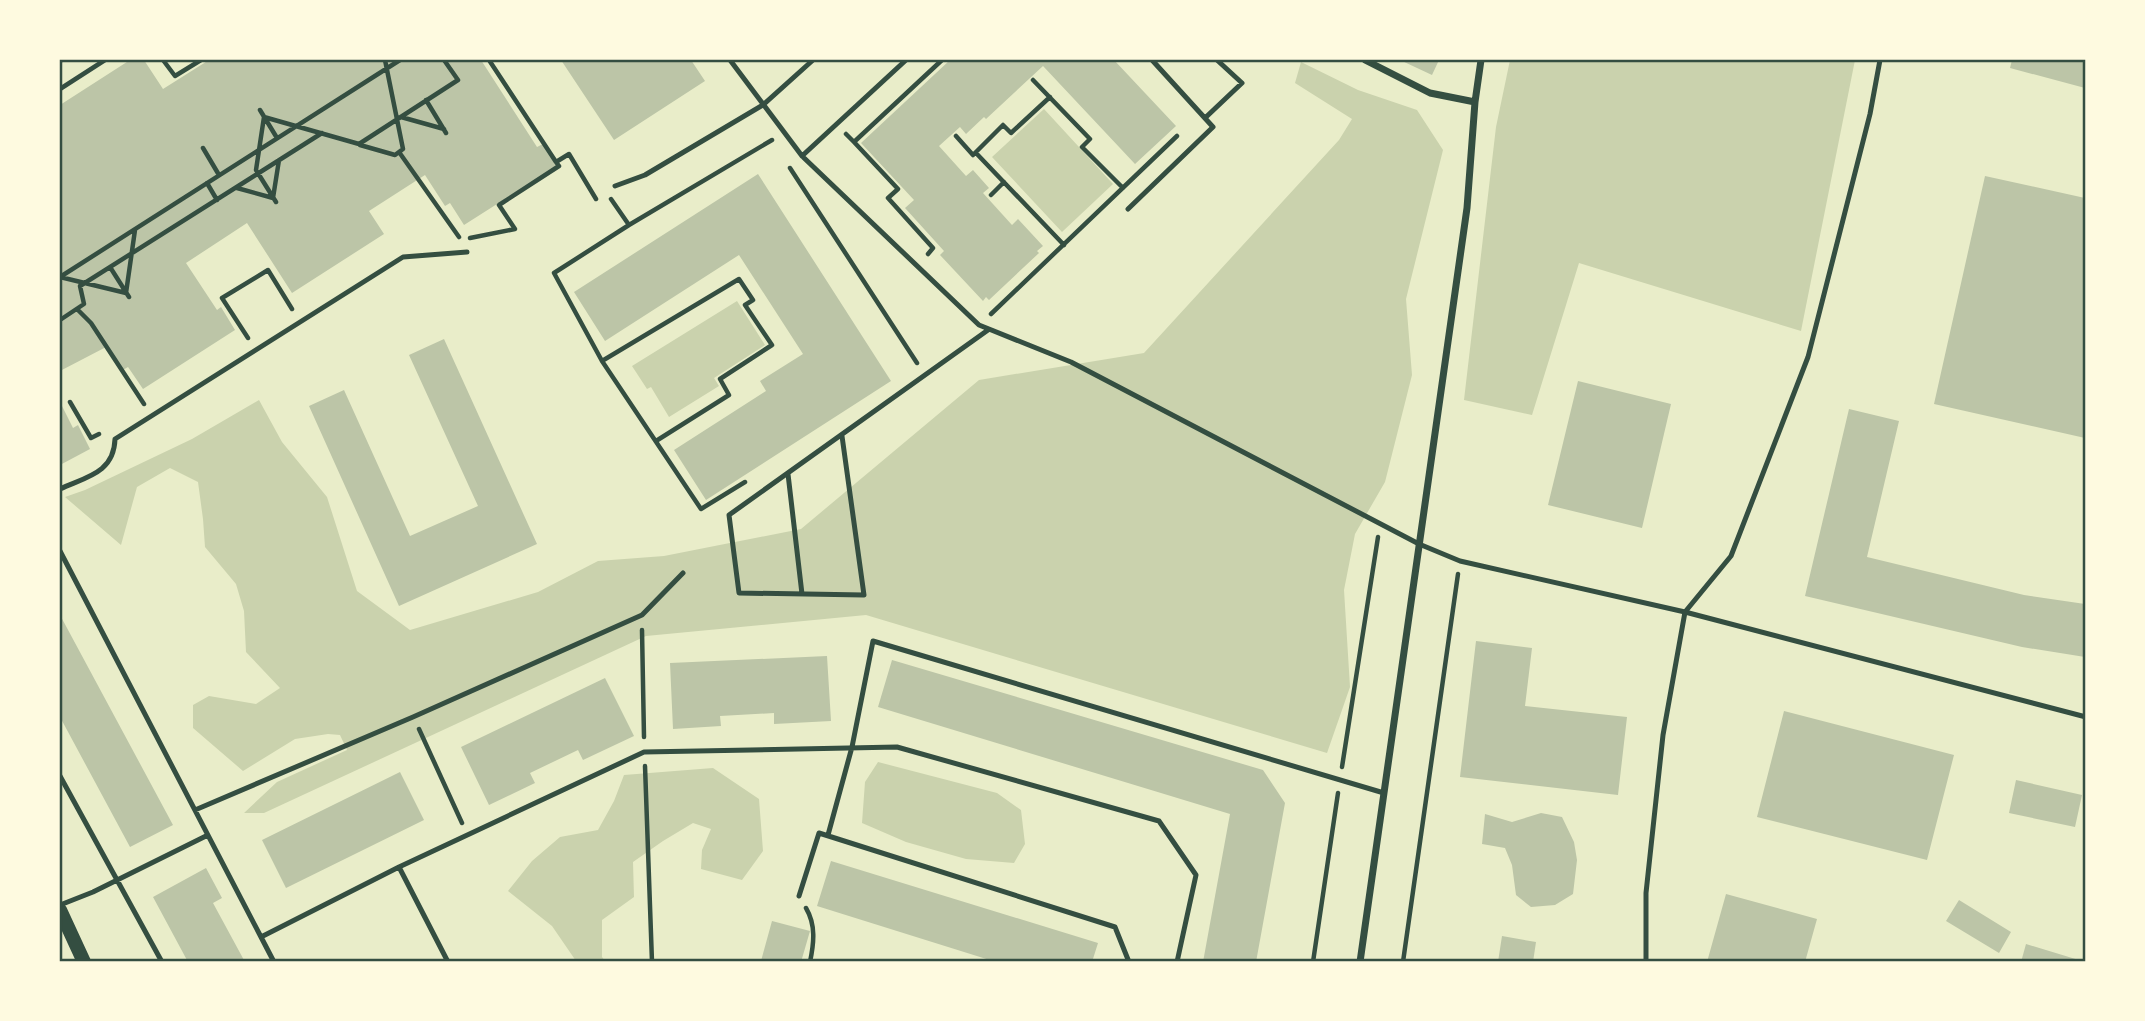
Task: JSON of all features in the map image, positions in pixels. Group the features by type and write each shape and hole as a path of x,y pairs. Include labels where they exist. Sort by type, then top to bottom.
{"main road":[{"path":"60,908 84,961"}],"street":[{"path":"1365,60 1430,93 1475,102"},
{"path":"1360,961 1467,208 1481,60"}],"lane":[{"path":"730,60 751,84 762,105 802,156 974,321 988,330 1071,362 1419,544 1460,561 1685,612 2085,717"},
{"path":"615,186 645,175 762,105 813,60"},
{"path":"802,156 906,60"},
{"path":"1128,209 1213,127 1152,60"},
{"path":"1203,116 1242,83 1217,60"},
{"path":"1646,961 1646,892 1662,735 1685,612 1731,556 1808,357 1870,114 1880,60"},
{"path":"60,489 106,467 116,439 403,257 467,252"},
{"path":"842,436 864,595 739,593 729,515 988,330"},
{"path":"788,474 802,594"},
{"path":"60,551 274,961"},
{"path":"195,810 642,615 683,573"},
{"path":"828,835 852,747 873,641 1384,793"},
{"path":"261,937 467,833 644,752 897,747 1159,821 1196,875 1177,961"},
{"path":"60,776 162,961"},
{"path":"799,896 819,833 1115,927 1129,961"},
{"path":"60,908 208,835"},
{"path":"399,867 448,961"}],"path":[{"path":"60,89 105,60"},
{"path":"163,60 175,76 201,60"},
{"path":"264,117 395,155 404,149 385,60"},
{"path":"60,277 400,60"},
{"path":"359,144 458,80 444,60"},
{"path":"489,60 556,162 569,154 596,200"},
{"path":"854,142 942,60"},
{"path":"1033,80 1090,139 1082,146 1123,188"},
{"path":"956,136 973,155 1003,125 1012,133 1050,97"},
{"path":"399,118 445,131 426,100"},
{"path":"260,110 277,138"},
{"path":"974,321 983,321 1203,116"},
{"path":"264,117 256,170 275,200"},
{"path":"835,139 844,132 898,189 888,198 933,248 927,253 936,262"},
{"path":"60,320 63,315 84,304 80,286 322,133"},
{"path":"746,481 701,509 602,361 554,273 771,139 777,148"},
{"path":"202,148 219,175"},
{"path":"399,152 460,240"},
{"path":"976,152 1064,245"},
{"path":"783,158 918,364"},
{"path":"275,200 279,160"},
{"path":"991,195 1004,182"},
{"path":"207,183 217,200"},
{"path":"236,187 275,200"},
{"path":"606,192 629,225"},
{"path":"128,295 135,229"},
{"path":"110,267 128,295"},
{"path":"248,338 222,298 268,270 292,309"},
{"path":"60,277 128,295"},
{"path":"602,361 740,279 752,300 745,305 772,345 720,379 729,395 656,442"},
{"path":"77,309 91,323 144,404"},
{"path":"69,402 91,438 99,434"},
{"path":"1313,961 1380,525"},
{"path":"1403,961 1460,561"},
{"path":"642,615 652,961"},
{"path":"413,717 467,833"},
{"path":"799,896 812,919 814,944 810,961"}],"green space":[{"path":"1510,60 1855,60 1801,331 1579,263 1532,415 1464,400 1496,127"},
{"path":"1301,62 1358,90 1417,110 1443,150 1406,299 1412,375 1385,482 1355,534 1344,590 1350,687 1327,753 866,615 646,636 264,813 244,813 277,782 347,750 340,735 295,739 243,771 193,728 193,705 209,696 256,704 280,688 246,652 244,611 236,584 205,547 198,482 170,468 137,487 121,545 65,497 192,439 259,400 282,442 327,497 357,591 410,630 538,592 598,561 664,556 801,529 979,380 1144,353 1339,140 1352,119 1295,83"},
{"path":"1044,109 1113,184 1062,232 992,157"},
{"path":"737,301 765,345 714,378 719,386 669,417 651,387 647,389 632,366"},
{"path":"878,762 997,793 1021,810 1025,844 1014,863 966,859 906,842 862,823 865,782"},
{"path":"713,768 759,799 763,851 742,880 701,869 702,850 711,829 693,823 633,862 634,897 602,920 602,957 605,961 576,961 552,926 508,891 532,861 560,837 598,830 624,775"}],"building":[{"path":"130,60 144,60 163,89 209,60 481,60 537,147 543,144 557,166 464,225 450,203 445,206 425,175 369,211 384,234 292,293 247,223 186,263 217,310 221,307 235,330 143,389 128,367 123,370 108,346 60,371 60,105"},
{"path":"561,60 691,60 705,81 614,140"},
{"path":"950,60 1114,60 1176,126 1135,164 1043,66 986,119 984,117 966,134 960,127 939,146 966,176 973,170 989,188 983,193 1012,225 1018,219 1043,246 1037,251 1039,253 989,300 986,297 983,301 940,255 944,251 905,208 914,200 861,143"},
{"path":"1400,60 1439,60 1432,75"},
{"path":"2012,60 2085,60 2085,88 2010,68"},
{"path":"758,174 891,381 706,500 674,450 766,391 760,381 803,354 739,255 605,341 574,292"},
{"path":"1985,176 2085,198 2085,438 1934,404"},
{"path":"444,339 537,544 399,606 309,406 344,390 410,536 478,506 409,355"},
{"path":"1578,381 1671,404 1642,528 1548,505"},
{"path":"60,402 73,428 78,425 90,449 60,465"},
{"path":"1849,409 1899,421 1867,557 2024,595 2085,604 2085,657 2022,647 1805,596"},
{"path":"60,615 173,825 130,847 60,717"},
{"path":"1476,641 1532,648 1525,706 1627,717 1618,795 1460,777"},
{"path":"827,656 831,721 774,724 774,713 720,716 721,726 673,729 670,663"},
{"path":"892,660 1263,770 1285,803 1256,962 1203,962 1230,814 878,707"},
{"path":"605,678 634,736 583,760 578,750 530,773 535,783 489,805 461,747"},
{"path":"1784,711 1954,755 1927,860 1757,817"},
{"path":"400,772 424,820 286,888 262,840"},
{"path":"2016,780 2082,795 2075,827 2009,813"},
{"path":"1541,813 1562,817 1574,842 1577,860 1573,894 1555,905 1531,907 1516,895 1512,865 1505,848 1482,844 1485,814 1512,822"},
{"path":"831,861 1098,943 1092,962 996,962 817,906"},
{"path":"206,868 222,898 213,903 245,962 188,962 153,897"},
{"path":"1726,894 1817,919 1805,962 1707,962"},
{"path":"1959,900 2011,932 1999,953 1946,921"},
{"path":"772,921 810,931 801,962 761,961"},
{"path":"1502,936 1536,942 1533,962 1498,962"},
{"path":"2026,944 2082,961 2082,962 2021,962"}]}
